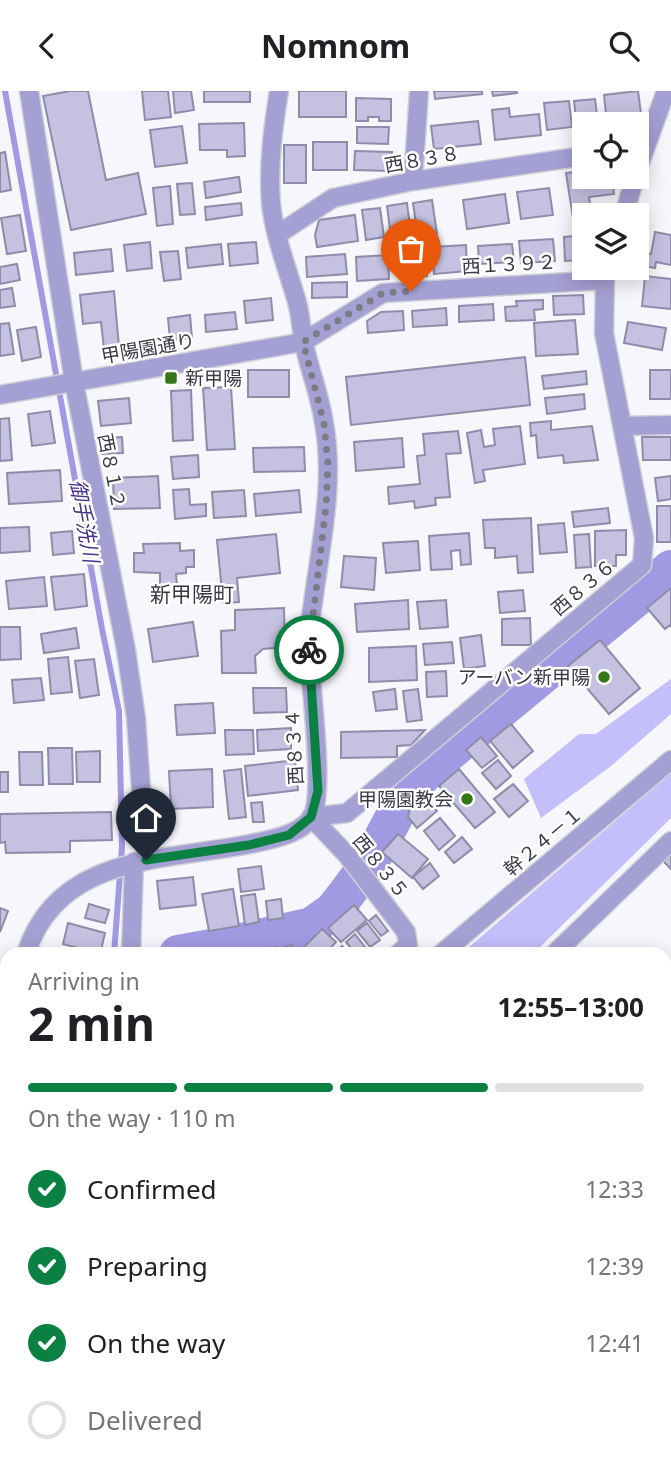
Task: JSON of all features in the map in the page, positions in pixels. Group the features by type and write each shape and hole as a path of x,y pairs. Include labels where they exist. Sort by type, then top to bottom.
{"street":[{"name":"西８１２","path":"29,91 74,382 126,650 136,718 138,861 131,947"},
{"name":"西８３４","path":"279,91 270,163 271,206 300,313 303,342 324,423 328,464 326,506 308,643 318,791 311,817"},
{"path":"413,181 419,91"},
{"path":"649,129 666,91"},
{"name":"西８３８","path":"277,235 333,198 413,181 572,158"},
{"name":"西１３９２","path":"303,342 383,293 572,277"},
{"name":"西８３６","path":"311,817 346,813 642,565 644,538 604,333 607,280"},
{"name":"甲陽園通り","path":"0,395 303,342"},
{"path":"623,426 671,425"},
{"name":"幹２４－１","path":"449,947 671,760"},
{"path":"29,947 53,906 68,893 114,867 249,845 289,835 311,817"},
{"name":"西８３５","path":"311,817 354,865 406,932 404,947"},
{"path":"561,947 671,841"}],"shaded area":[{"path":"671,679 671,714 611,766 541,818 524,779 579,734 596,734"},
{"path":"671,773 671,818 540,947 469,947"}],"building":[{"path":"88,91 106,180 138,173 146,214 71,230 43,96"},
{"path":"142,91 168,91 171,117 145,120"},
{"path":"173,91 191,91 194,110 175,113"},
{"path":"204,91 250,91 250,102 204,102"},
{"path":"299,91 346,91 346,117 299,117"},
{"path":"434,91 482,91 482,94 435,99"},
{"path":"492,91 516,91 517,93 493,96"},
{"path":"638,91 641,112 606,112 604,95"},
{"path":"356,98 391,99 391,121 368,117 368,121 356,121"},
{"path":"595,99 597,112 575,112 574,101"},
{"path":"569,101 572,127 547,130 544,103"},
{"path":"509,108 510,117 539,114 541,135 495,140 492,110"},
{"path":"478,121 481,144 434,149 431,126"},
{"path":"244,123 245,156 227,157 227,150 200,150 199,124"},
{"path":"182,126 187,163 155,167 150,130"},
{"path":"357,127 389,127 388,144 357,143"},
{"path":"313,142 347,142 347,170 313,170"},
{"path":"284,145 306,145 306,183 284,183"},
{"path":"355,151 392,152 392,171 354,170"},
{"path":"5,152 11,190 0,192 0,153"},
{"path":"572,172 572,189 613,189 614,194 589,197 590,203 572,203 572,212 566,173"},
{"path":"239,177 241,192 206,198 204,182"},
{"path":"192,183 195,214 180,215 177,184"},
{"path":"170,186 173,224 157,226 153,188"},
{"path":"549,188 553,215 521,219 517,192"},
{"path":"505,194 509,223 467,229 463,200"},
{"path":"432,200 437,234 418,237 413,203"},
{"path":"241,203 242,215 206,220 205,207"},
{"path":"407,203 411,235 391,237 387,206"},
{"path":"380,208 384,237 366,240 362,210"},
{"path":"20,215 26,251 7,254 1,218"},
{"path":"355,215 358,241 317,247 315,235 319,220"},
{"path":"655,232 671,235 671,265 656,262 655,268 649,267"},
{"path":"572,236 572,261 565,261 564,237"},
{"path":"553,239 555,261 521,263 519,241"},
{"path":"150,242 152,268 127,271 124,245"},
{"path":"256,242 258,263 230,266 228,244"},
{"path":"221,244 223,264 188,268 186,248"},
{"path":"512,244 514,262 479,264 478,246"},
{"path":"466,245 467,271 434,274 432,247"},
{"path":"111,249 113,271 76,275 74,253"},
{"path":"178,251 181,279 164,281 160,252"},
{"path":"425,251 427,276 398,277 396,253"},
{"path":"345,254 347,274 307,277 306,257"},
{"path":"388,255 389,279 357,281 356,257"},
{"path":"17,264 20,280 0,284 0,267"},
{"path":"649,276 671,279 671,309 642,306 645,280 649,280"},
{"path":"347,282 347,297 312,298 312,283"},
{"path":"12,288 15,306 0,308 0,290"},
{"path":"114,291 119,347 104,349 101,322 83,324 80,295"},
{"path":"583,295 584,314 554,315 553,296"},
{"path":"271,298 273,320 246,323 244,301"},
{"path":"543,300 543,309 534,310 535,320 506,321 505,307 517,306 516,301"},
{"path":"493,304 494,320 459,322 459,306"},
{"path":"446,308 447,325 413,327 412,311"},
{"path":"403,311 404,330 368,333 367,321 381,312"},
{"path":"235,312 237,329 206,332 205,315"},
{"path":"190,315 192,338 170,340 168,318"},
{"path":"575,320 578,354 536,356 534,323"},
{"path":"628,322 666,328 662,350 624,343"},
{"path":"9,323 14,354 0,356 0,324"},
{"path":"36,327 41,357 22,361 17,330"},
{"path":"525,357 530,405 351,425 346,377"},
{"path":"248,370 289,370 289,397 248,397"},
{"path":"650,370 671,370 671,399 650,399"},
{"path":"586,371 587,384 544,389 542,376"},
{"path":"231,387 235,449 207,450 203,388"},
{"path":"191,390 193,440 173,441 171,391"},
{"path":"584,394 585,409 547,414 545,398"},
{"path":"129,398 131,423 101,426 98,401"},
{"path":"50,411 55,443 32,446 28,414"},
{"path":"9,418 12,460 0,461 0,419"},
{"path":"551,421 551,430 592,426 598,460 564,463 563,455 538,458 536,435 531,436 530,423"},
{"path":"520,426 525,464 483,470 485,481 475,483 467,433 481,430 484,447 495,445 493,429"},
{"path":"458,431 461,453 446,454 450,497 435,498 436,505 415,508 414,501 389,504 388,487 420,484 417,456 425,455 423,434"},
{"path":"122,437 123,453 102,454 101,438"},
{"path":"642,437 671,437 671,460 643,460"},
{"path":"402,438 404,467 356,471 354,442"},
{"path":"304,447 305,471 254,472 253,448"},
{"path":"198,455 199,477 173,479 171,457"},
{"path":"60,470 62,501 9,504 7,473"},
{"path":"158,476 160,508 114,509 113,478"},
{"path":"671,476 671,499 658,501 655,478"},
{"path":"189,489 190,505 206,504 206,516 175,519 173,490"},
{"path":"244,490 246,516 214,518 212,492"},
{"path":"299,490 301,512 256,516 254,494"},
{"path":"657,506 671,506 671,542 657,542"},
{"path":"608,508 610,523 574,527 572,512"},
{"path":"531,518 533,572 518,573 517,556 495,558 495,548 485,548 483,520"},
{"path":"564,523 567,552 540,554 538,525"},
{"path":"29,527 30,551 0,553 0,528"},
{"path":"626,530 626,555 616,555 616,566 595,566 595,531"},
{"path":"72,531 74,553 53,555 51,533"},
{"path":"469,533 471,564 461,565 460,550 451,551 452,569 431,570 429,536"},
{"path":"276,534 280,573 237,578 239,602 223,603 217,540"},
{"path":"589,534 591,567 576,568 574,535"},
{"path":"418,541 420,570 386,573 383,543"},
{"path":"180,543 180,551 194,550 194,567 186,567 186,573 176,574 177,586 160,586 160,573 134,572 134,553 144,553 143,544"},
{"path":"344,556 376,558 374,590 341,587"},
{"path":"84,574 87,606 55,610 51,577"},
{"path":"44,577 47,606 9,609 6,581"},
{"path":"671,588 671,627 670,625 665,629 647,608"},
{"path":"523,590 525,611 500,613 498,592"},
{"path":"408,600 409,629 357,632 355,604"},
{"path":"446,600 448,627 420,629 417,602"},
{"path":"284,608 285,647 263,649 255,656 256,673 222,673 221,631 235,630 235,610"},
{"path":"530,618 531,645 502,645 502,619"},
{"path":"193,622 198,656 153,662 148,629"},
{"path":"0,627 20,627 21,659 0,660"},
{"path":"76,628 79,648 44,653 41,634"},
{"path":"481,635 485,666 464,669 460,638"},
{"name":"アーバン新甲陽","path":"600,640 640,688 609,714 568,666"},
{"path":"452,642 454,663 425,665 423,644"},
{"path":"416,646 417,680 369,682 369,648"},
{"path":"68,657 72,692 51,694 48,659"},
{"path":"94,659 99,695 80,698 75,661"},
{"path":"446,671 447,696 427,697 426,672"},
{"path":"41,678 44,700 14,703 12,680"},
{"path":"253,688 286,688 287,712 254,713"},
{"path":"395,689 397,709 376,711 373,692"},
{"path":"418,689 422,720 407,722 403,691"},
{"path":"213,703 215,733 177,735 175,705"},
{"path":"511,724 533,751 513,768 490,741"},
{"path":"291,728 291,749 258,751 257,730"},
{"path":"225,730 253,730 254,754 226,755"},
{"path":"425,730 411,745 397,746 397,757 341,758 341,732"},
{"path":"481,737 497,756 482,768 466,750"},
{"path":"48,748 72,748 73,784 49,784"},
{"path":"100,751 100,782 77,782 76,752"},
{"path":"19,752 42,752 43,785 20,785"},
{"path":"295,760 298,790 248,796 245,766"},
{"path":"498,760 511,776 496,789 482,773"},
{"path":"212,769 213,807 171,809 169,771"},
{"path":"241,769 246,817 229,819 224,771"},
{"name":"甲陽園教会","path":"459,769 495,812 475,828 439,786"},
{"path":"0,772 8,772 8,792 0,792"},
{"path":"513,784 528,801 509,817 494,799"},
{"path":"422,793 437,811 417,828 408,817 411,804"},
{"path":"262,802 264,822 253,822 251,803"},
{"path":"111,812 112,840 70,841 70,852 6,853 5,842 0,843 0,814"},
{"path":"440,818 455,836 439,850 424,831"},
{"path":"398,834 428,859 412,878 382,852"},
{"path":"462,837 472,849 454,863 445,852"},
{"path":"671,854 671,869 664,862"},
{"path":"430,863 439,876 423,889 413,877"},
{"path":"261,866 264,889 241,892 238,869"},
{"path":"193,877 196,905 160,909 157,881"},
{"path":"233,889 239,926 209,931 202,894"},
{"path":"255,894 259,922 245,925 241,896"},
{"path":"281,899 283,918 268,920 266,901"},
{"path":"89,904 109,910 105,923 85,918"},
{"path":"354,905 367,920 341,942 328,928"},
{"path":"0,908 8,911 0,932"},
{"path":"376,915 388,931 381,936 369,921"},
{"path":"68,923 105,933 102,947 74,947 63,944"},
{"path":"367,923 380,940 370,947 357,931"},
{"path":"322,929 336,942 331,947 304,947"},
{"path":"355,934 365,947 350,947 346,942"}],"waterway":[{"name":"御手洗川","path":"5,91 119,711 122,847 115,947"},
{"name":"御手洗川","path":"216,947 312,926 333,911 370,862 409,789 430,768 671,569"}],"way so far":[{"path":"309,650 326,506 328,464 324,423 303,342 383,293 411,291"}],"place":[{"name":"新甲陽","path":"171,378"},
{"name":"アーバン新甲陽","path":"604,677"},
{"name":"甲陽園教会","path":"467,799"}],"district":[{"name":"新甲陽町","path":"192,595"}],"route":[{"path":"146,860 249,845 289,835 311,817 318,791 309,650"}]}
